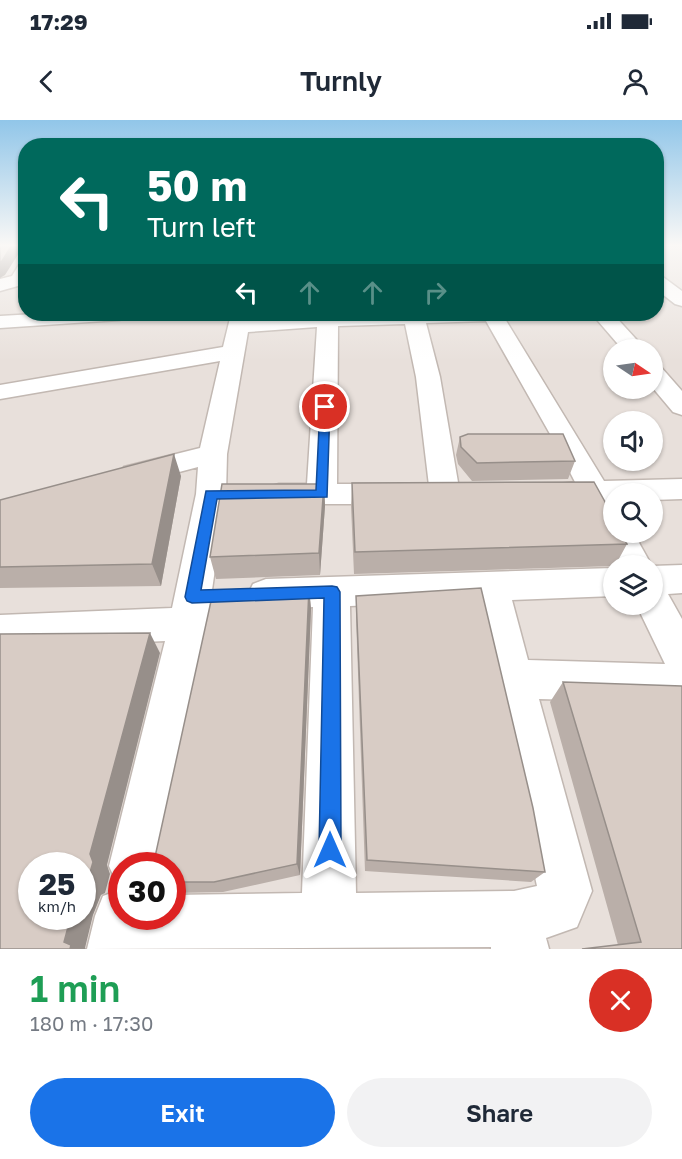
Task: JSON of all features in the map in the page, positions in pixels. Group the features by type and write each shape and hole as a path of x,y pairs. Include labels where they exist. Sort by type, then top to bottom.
{"street":[{"path":"664,286 682,300"},
{"path":"0,322 18,320"},
{"path":"0,392 237,330 311,321"},
{"path":"322,494 336,321"},
{"path":"237,494 457,494 449,441 428,378 415,321"},
{"path":"496,321 556,441 603,509"},
{"path":"608,321 625,339"},
{"path":"237,330 213,454 237,494"},
{"path":"663,385 682,408"},
{"path":"112,479 213,454"},
{"path":"528,493 682,489"},
{"path":"138,852 190,610 237,494"},
{"path":"663,580 682,579"},
{"path":"0,632 190,610 233,595 603,582"},
{"path":"186,927 329,920 517,934 558,908 565,891 490,586"},
{"path":"329,920 332,592"},
{"path":"660,615 682,658"},
{"path":"512,679 682,684"}],"shaded area":[{"path":"0,284 18,284 18,321 664,321 664,284 682,284 682,949 0,949"}],"building":[{"path":"468,434 563,434 575,461 477,463 461,447 460,437"},
{"path":"174,454 152,564 0,567 0,500"},
{"path":"594,482 603,498 603,543 627,544 355,552 352,483"},
{"path":"222,484 324,484 319,553 210,557"},
{"path":"309,588 297,864 214,882 186,882 186,852 156,852 213,592"},
{"path":"481,588 533,808 545,872 367,860 356,596"},
{"path":"150,633 91,852 18,852 18,930 67,930 64,942 71,945 70,949 0,949 0,634"},
{"path":"563,682 682,686 682,949 582,949 641,942"}],"route":[{"path":"325,407 322,494 211,494 192,597 332,592 330,850"}]}
